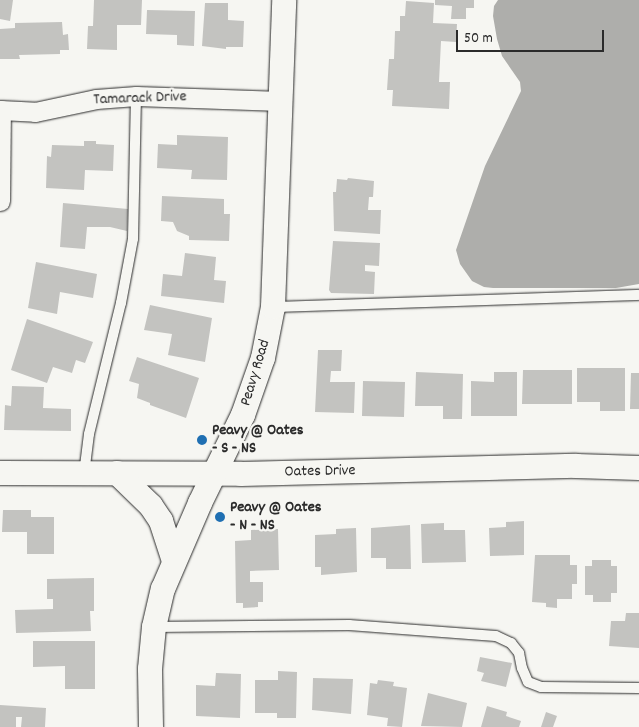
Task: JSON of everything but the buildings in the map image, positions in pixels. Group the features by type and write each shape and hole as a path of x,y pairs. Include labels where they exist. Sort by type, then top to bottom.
{"street":[{"name":"Peavy Road","path":"151,727 150,669 154,628 163,589 213,474 242,415 260,366 273,307 284,0"},
{"name":"Tamarack Drive","path":"0,110 35,112 96,99 136,96 281,101"},
{"path":"0,110 0,200"},
{"name":"Oates Drive","path":"0,473 213,474 576,466 639,468"},
{"path":"117,473 152,506 161,521 174,561"}],"lane":[{"path":"84,474 89,434 121,303 132,239 136,96"},
{"path":"273,307 639,295"},
{"path":"154,628 349,625 496,636 511,643 519,653 522,668 528,682 541,687 639,688"}],"shaded area":[{"path":"498,0 639,0 639,284 616,288 484,287 472,281 460,264 456,250 485,166 521,91 520,82 502,56 497,39 493,16 494,6"}],"place":[{"name":"Peavy @ Oates - S - NS","path":"202,440"},
{"name":"Peavy @ Oates - N - NS","path":"220,517"}]}
